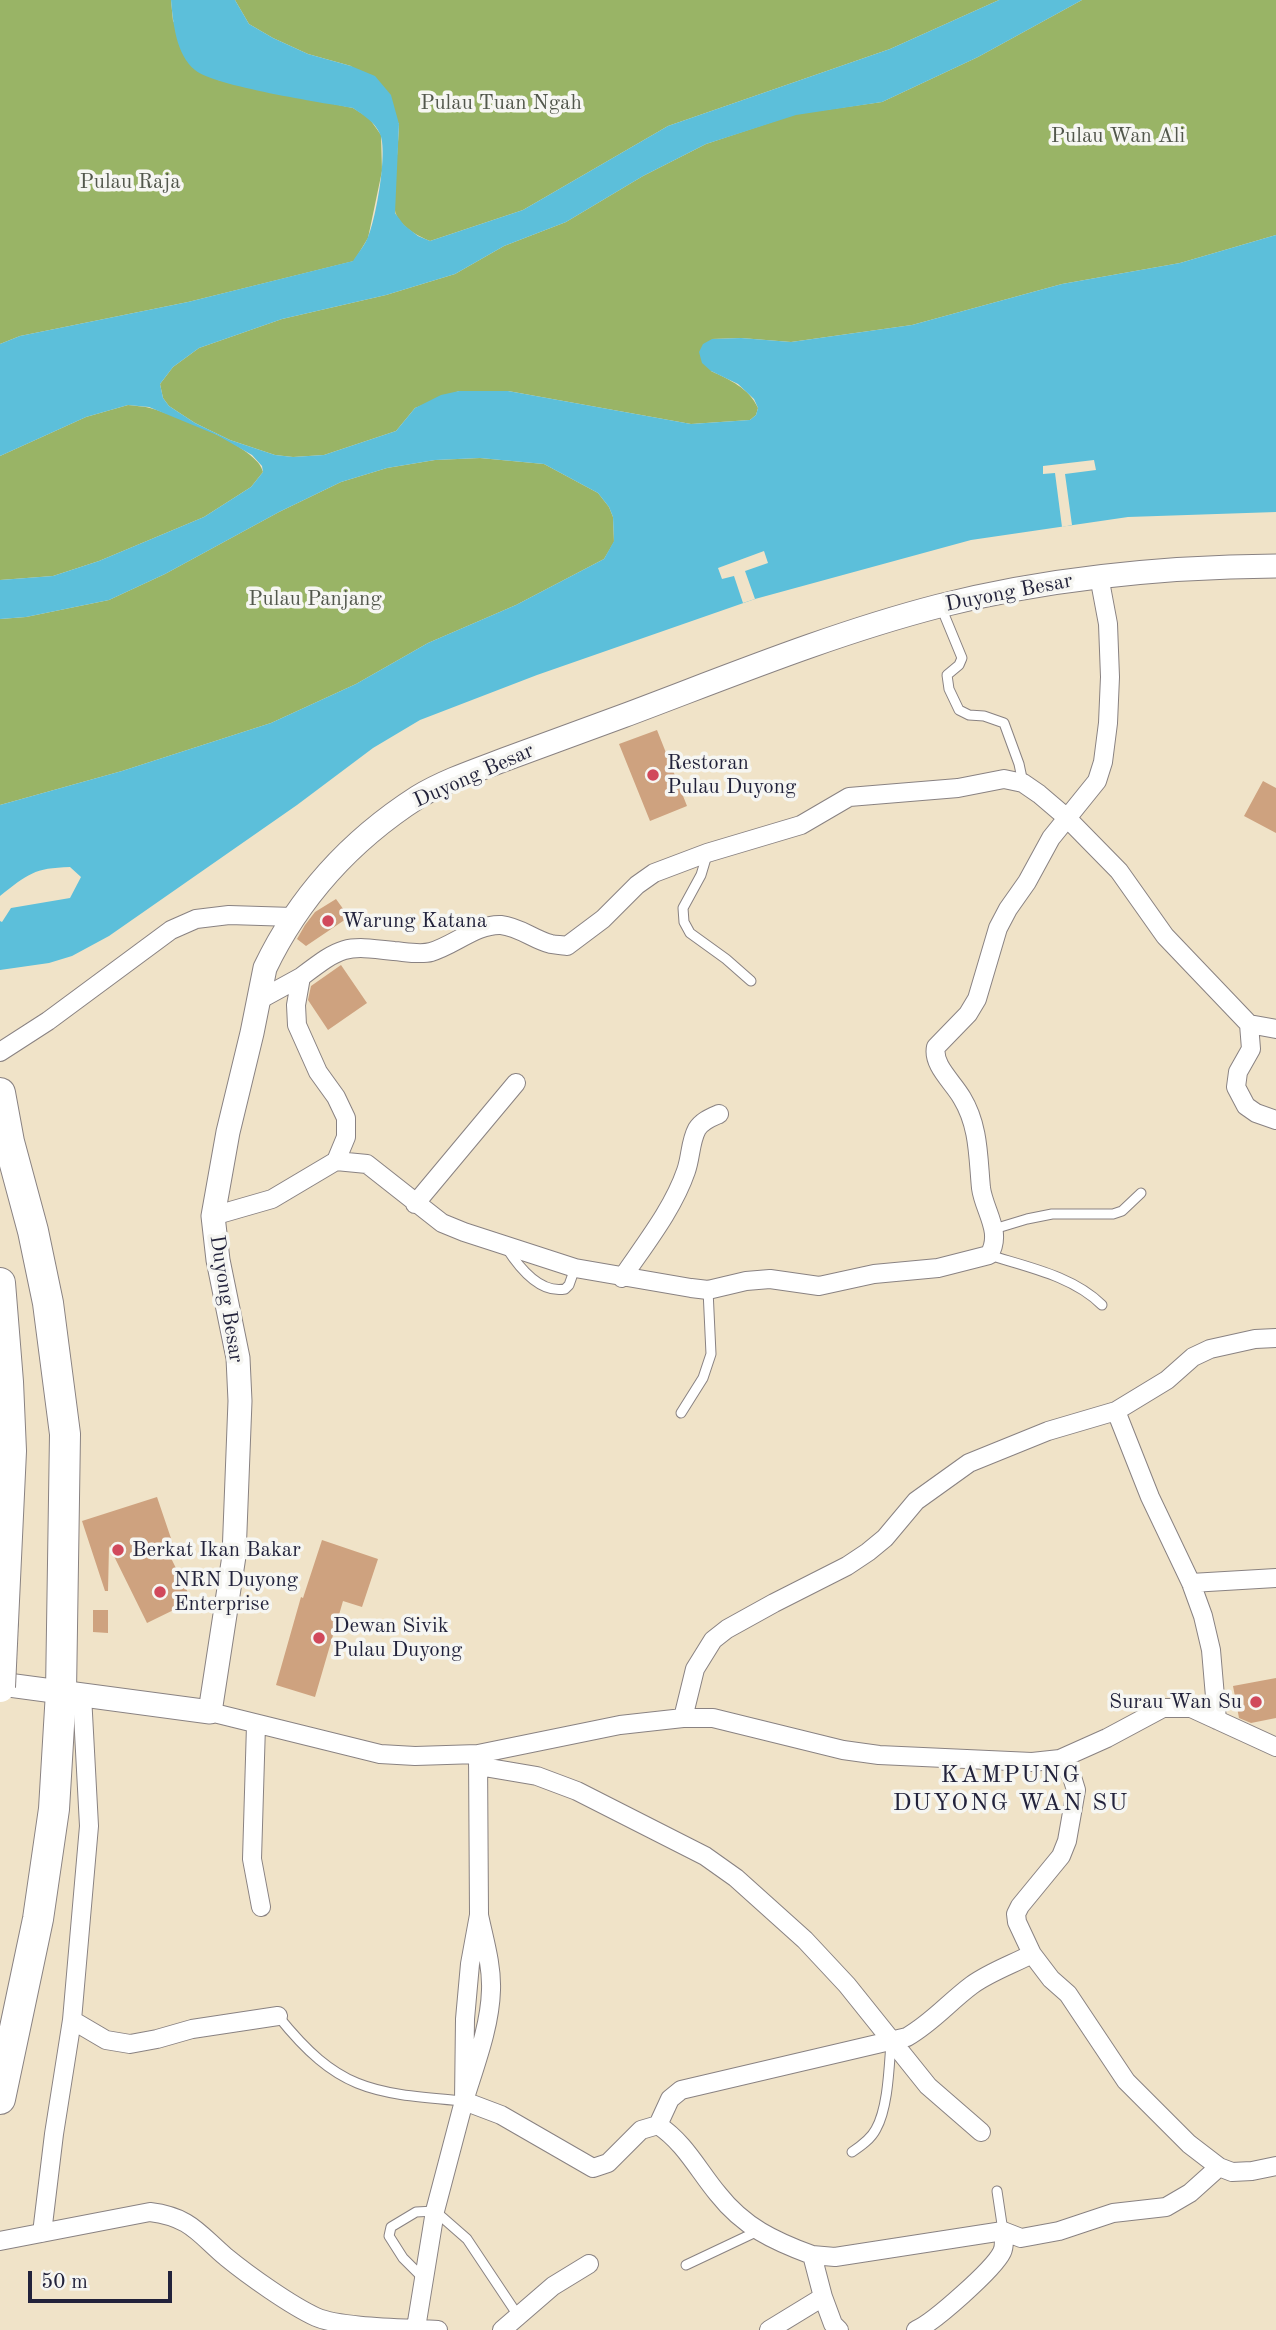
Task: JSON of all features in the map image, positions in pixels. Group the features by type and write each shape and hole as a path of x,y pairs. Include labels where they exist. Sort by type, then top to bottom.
{"highway":[{"path":"0,1093 9,1142 33,1231 48,1303 65,1434 71,1694 38,1919 0,2099"},
{"path":"0,1283 11,1451 0,1685"}],"street":[{"name":"Duyong Besar","path":"210,1712 234,1556 240,1401 238,1358 218,1260 213,1216 228,1132 265,968 293,917 334,865 419,796 487,766 864,628 992,594 1099,576 1276,566"},
{"path":"336,1161 367,1164 442,1223 575,1268 622,1278 708,1290 746,1281 770,1279 819,1286 874,1274 938,1268 989,1255 994,1247 994,1229 981,1189 974,1123 954,1084 936,1061 935,1053 936,1047 968,1014 977,999 998,928 1051,838 1097,780 1107,736 1110,677 1108,624 1099,576"},
{"path":"259,1000 345,948 431,952 484,928 498,925 512,927 550,944 567,946 603,919 654,873 707,853 801,825 849,797 958,788 1004,779 1023,783 1066,817 1119,871 1165,936 1249,1024 1276,1029"},
{"path":"0,1052 39,1027 171,930 196,919 249,915 293,917"},
{"path":"213,1216 272,1199 336,1161 346,1138 346,1118 336,1097 318,1072 297,1025 296,1005 301,977"},
{"path":"1249,1024 1251,1049 1238,1072 1236,1087 1246,1106 1256,1113 1276,1120"},
{"path":"415,1204 516,1083"},
{"path":"622,1278 676,1193 687,1170 698,1127 706,1119 719,1114"},
{"path":"682,1718 695,1669 713,1640 727,1629 857,1559 884,1538 916,1502 969,1463 1048,1431 1116,1411 1167,1380 1193,1357 1210,1349 1255,1339 1276,1338"},
{"path":"1116,1411 1150,1497 1191,1583 1211,1650 1217,1720"},
{"path":"1191,1583 1276,1578"},
{"path":"0,1685 210,1712 380,1755 478,1760 537,1776 577,1791 705,1856 736,1878 805,1940 847,1985 928,2086 981,2133"},
{"path":"42,2233 72,2020 89,1826 71,1694"},
{"path":"478,1760 620,1725 682,1718 713,1718 843,1750 879,1755 1032,1762 1060,1759 1163,1709 1191,1708 1276,1747"},
{"path":"256,1725 252,1859 261,1907"},
{"path":"1060,1759 1072,1777 1076,1790 1067,1841 1061,1856 1016,1914 1032,1954 1051,1979 1068,1994 1126,2081 1189,2144 1219,2167 1232,2172 1276,2166"},
{"path":"416,2329 435,2211 464,2101 465,2019 478,1915 478,1760"},
{"path":"464,2101 501,2115 593,2168 608,2163 641,2130 658,2125 670,2099 688,2086 907,2037 927,2026 958,1995 976,1982 1032,1954"},
{"path":"72,2020 106,2040 130,2044 192,2029 278,2016"},
{"path":"658,2125 674,2136 720,2197 744,2221 773,2241 812,2255 835,2257 1003,2231 1021,2238 1059,2231 1113,2213 1166,2207 1190,2193 1219,2167"},
{"path":"0,2241 150,2212 167,2214 182,2219 236,2265 317,2317 348,2323 438,2330"},
{"path":"916,2330 936,2319 989,2271 1004,2249 1003,2231"},
{"path":"812,2255 833,2323 839,2330"},
{"path":"502,2330 553,2286 589,2264"},
{"path":"769,2330 824,2297"}],"lane":[{"path":"941,606 962,658 959,665 947,675 949,689 959,709 964,713 1004,723 1023,783"},
{"path":"707,853 701,875 683,908 684,922 690,933 751,981"},
{"path":"994,1229 1052,1214 1122,1211 1141,1193"},
{"path":"505,1246 519,1266 549,1288 565,1289 575,1268"},
{"path":"989,1255 1072,1284 1102,1305"},
{"path":"681,1413 703,1378 711,1354 708,1290"},
{"path":"278,2016 312,2054 354,2083 379,2091 464,2101"},
{"path":"852,2152 865,2143 877,2128 892,2041"},
{"path":"997,2191 1003,2231"},
{"path":"425,2280 403,2258 389,2236 391,2227 416,2212 435,2211 467,2239 519,2318"},
{"path":"686,2265 758,2231"}],"green space":[{"name":"Pulau Raja","path":"0,0 171,0 173,21 218,80 353,108 369,118 381,135 382,171 368,238 354,261 188,302 20,336 0,344"},
{"name":"Pulau Tuan Ngah","path":"235,0 999,0 890,49 668,126 523,210 430,241 406,227 396,214 399,124 351,66 308,54 273,38 249,24"},
{"name":"Pulau Wan Ali","path":"1082,0 1276,0 1276,235 1180,263 1062,284 912,325 791,342 712,339 711,371 738,385 750,395 758,408 756,415 750,420 691,424 508,391 459,391 415,408 396,431 324,455 293,457 275,455 230,440 195,423 169,406 163,398 160,384 173,367 199,348 282,319 386,295 455,274 504,246 566,222 643,176 706,144 796,114 882,102 978,57"},
{"path":"128,405 147,407 214,433 247,452 258,462 263,472 251,487 204,517 99,561 53,576 0,580 0,456 86,417"},
{"name":"Pulau Panjang","path":"480,458 544,464 598,493 613,517 614,542 604,559 516,605 428,643 356,684 271,723 122,771 0,805 0,619 26,617 109,600 165,574 279,512 341,482 387,468 435,460"}],"water":[{"path":"171,0 235,0 249,24 273,38 308,54 375,76 391,95 399,124 395,213 404,225 430,241 523,210 668,126 890,49 999,0 1082,0 978,57 882,102 796,115 706,144 643,176 566,222 504,246 455,274 386,295 282,319 199,348 173,367 160,384 163,398 169,406 195,423 230,440 275,455 293,457 324,455 396,431 415,408 441,395 459,391 508,391 691,424 750,420 756,415 758,408 754,399 738,384 711,371 702,363 699,352 703,344 712,339 791,342 912,325 1062,284 1180,263 1276,235 1276,512 1128,517 971,540 755,599 537,675 420,720 373,748 297,805 109,936 72,956 49,963 0,970 0,921 2,922 11,908 70,898 81,877 70,867 39,871 25,877 0,896 0,805 122,771 271,723 356,684 428,643 516,605 604,559 614,541 613,517 598,493 544,464 480,458 435,460 387,468 341,482 279,512 165,574 109,600 26,617 0,619 0,580 53,576 99,561 204,517 251,487 263,472 262,466 252,455 217,435 149,407 128,405 86,417 0,456 0,344 20,336 188,302 353,261 371,228 383,155 380,134 375,126 353,108 245,88 195,70 180,47 174,28"}],"pier":[{"path":"1094,460 1096,470 1065,474 1072,525 1062,527 1055,473 1043,474 1043,466"},
{"path":"764,551 768,563 745,571 755,599 743,603 734,576 722,579 718,568"}],"building":[{"name":"Restoran Pulau Duyong","path":"657,730 687,806 650,821 619,744"},
{"path":"1263,781 1276,788 1276,833 1244,816"},
{"name":"Warung Katana","path":"336,899 349,917 306,946 297,939 315,912"},
{"path":"341,965 367,1003 328,1030 308,1000 311,986"},
{"path":"157,1497 177,1556 171,1558 192,1601 147,1623 109,1546 108,1591 105,1591 82,1521"},
{"path":"322,1540 378,1559 362,1607 343,1601 315,1697 276,1685 301,1597 303,1598"},
{"path":"93,1610 108,1610 108,1633 93,1632"},
{"name":"Surau Wan Su","path":"1276,1678 1276,1718 1251,1723 1239,1718 1233,1686"}],"place":[{"name":"Restoran Pulau Duyong","path":"653,775"},
{"name":"Warung Katana","path":"328,921"},
{"name":"Berkat Ikan Bakar","path":"118,1550"},
{"name":"NRN Duyong Enterprise","path":"160,1592"},
{"name":"Dewan Sivik Pulau Duyong","path":"319,1638"},
{"name":"Surau Wan Su","path":"1256,1702"}],"district":[{"name":"KAMPUNG DUYONG WAN SU","path":"1011,1790"}]}
